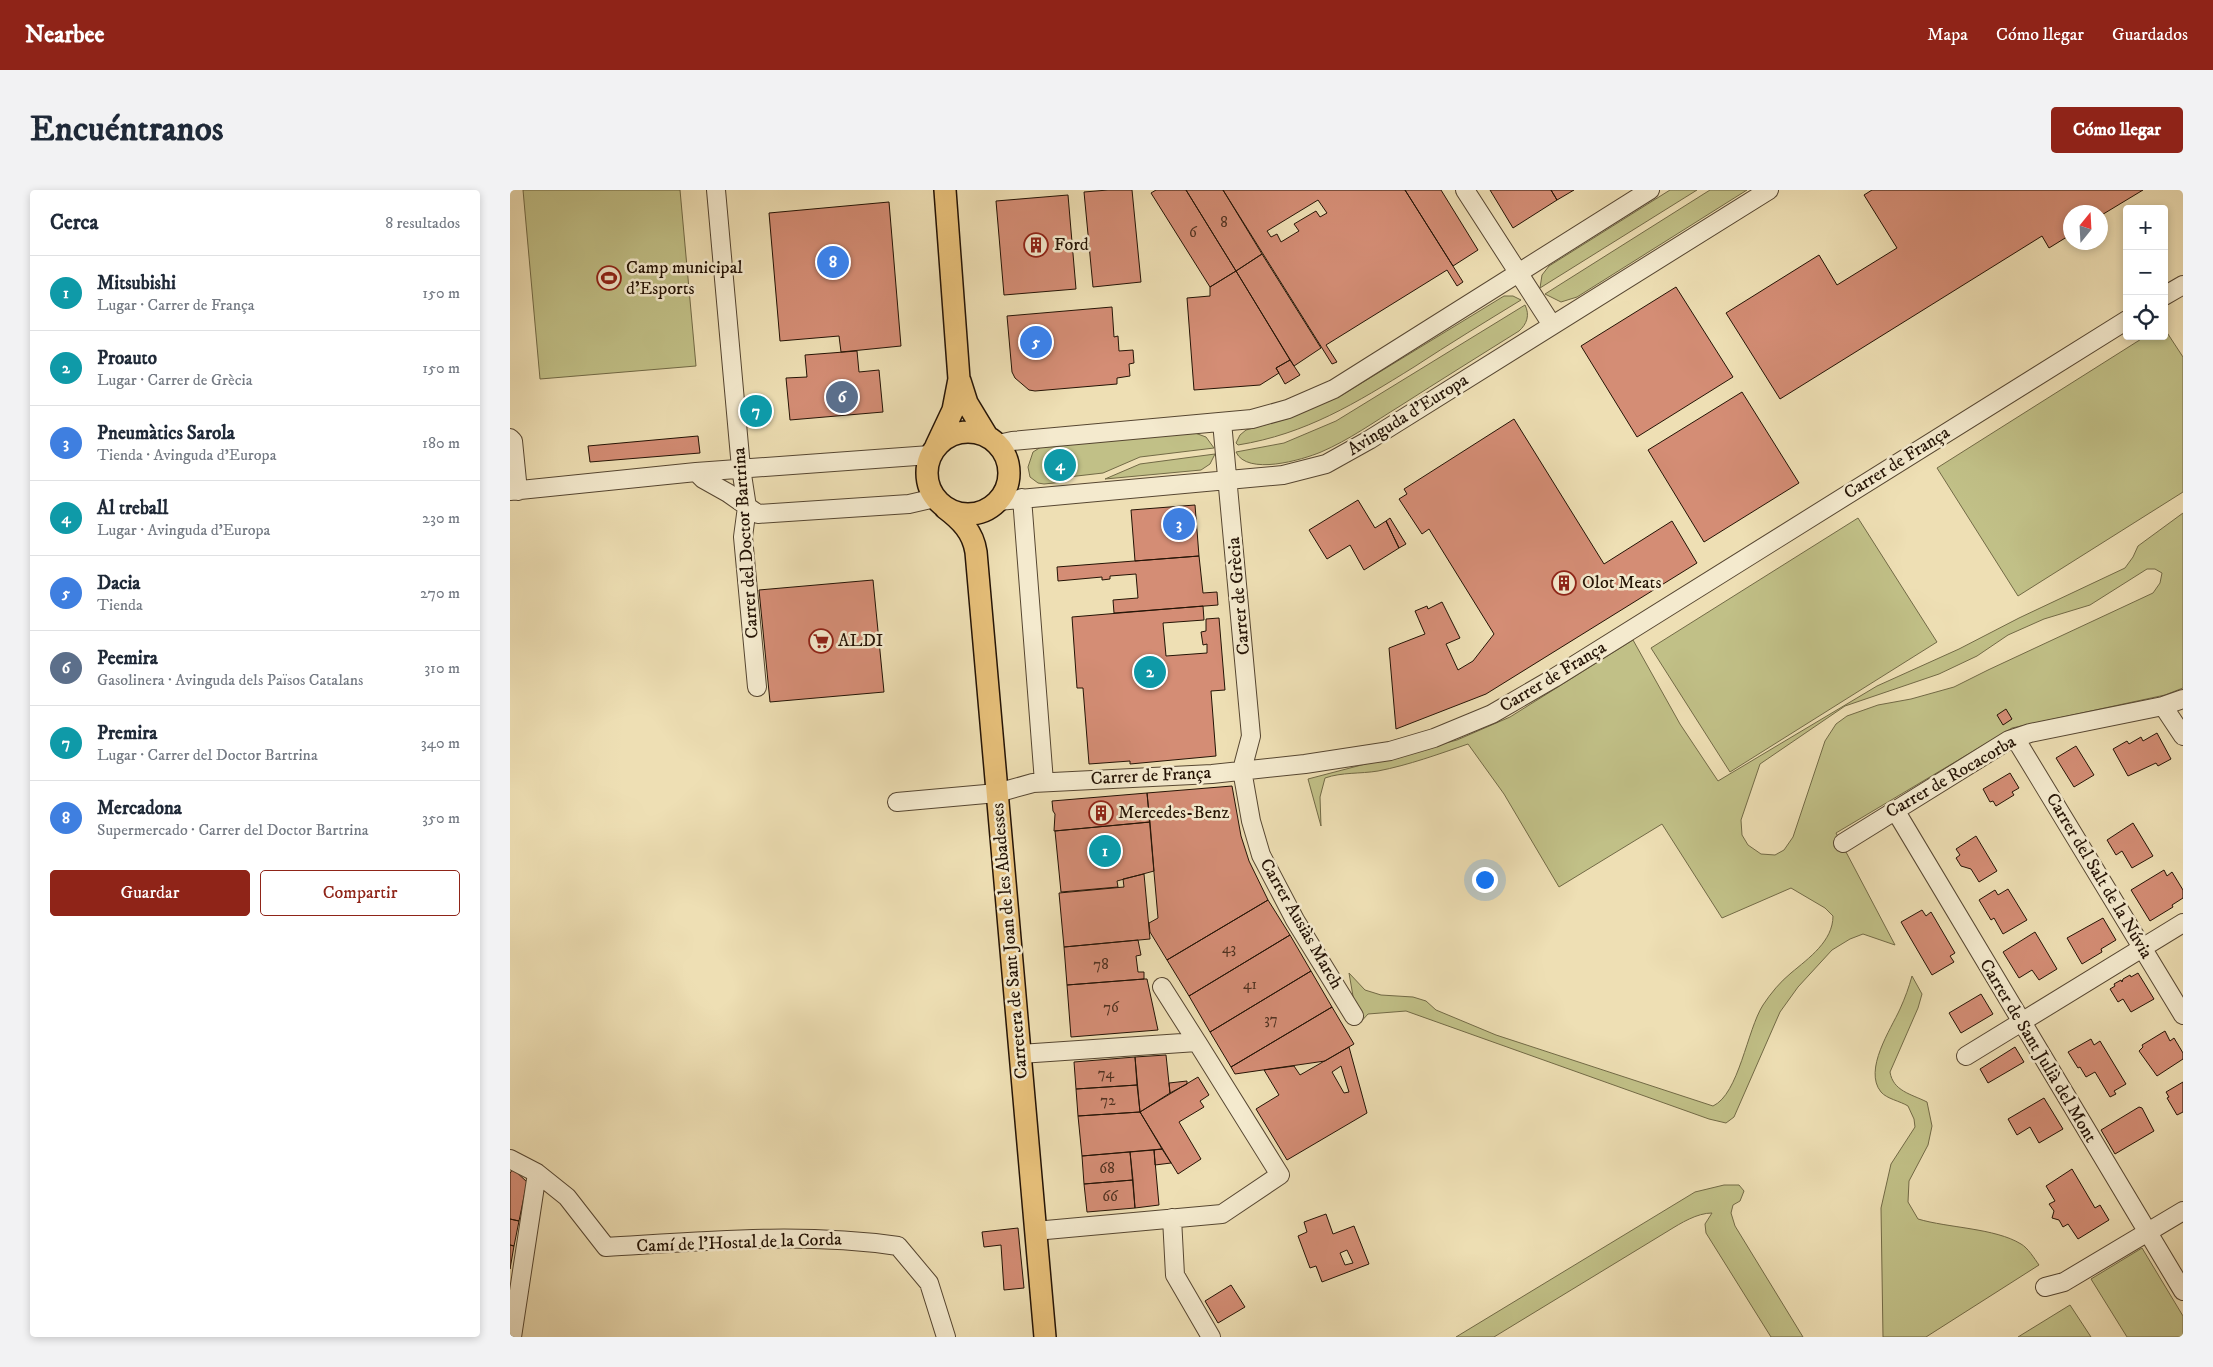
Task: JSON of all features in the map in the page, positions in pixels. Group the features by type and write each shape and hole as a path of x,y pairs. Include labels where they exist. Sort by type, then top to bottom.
{"main road":[{"path":"945,190 959,378 966,403 1008,462 1009,473 1004,492 994,504 973,514 963,514 940,503 930,490 926,472 933,450 953,410 959,378"},
{"path":"933,450 944,438 965,431 993,440"},
{"name":"Carretera de Sant Joan de les Abadesses","path":"940,503 965,525 975,545 1045,1337"},
{"name":"Carretera de Sant Joan de les Abadesses","path":"975,545 981,525 994,504"}],"street":[{"name":"Carrer del Doctor Bartrina","path":"716,190 741,468 747,508 743,537 758,686"},
{"path":"1465,190 1552,325"},
{"path":"993,440 1012,441 1222,422 1272,415 1334,389 1650,190"},
{"name":"Avinguda d'Europa","path":"994,504 1022,498 1284,475 1307,470 1332,460 1369,440 1769,190"},
{"path":"2166,295 2183,285"},
{"name":"Carrer de França","path":"897,802 997,793 1009,791 1025,784 1044,782 1212,774 1305,764 1390,751 1434,738 1492,714 2123,322"},
{"name":"Carrer de Grècia","path":"1222,422 1251,736 1242,770"},
{"path":"510,438 513,441 514,491 933,450"},
{"path":"696,472 703,479 728,493 758,514 940,503"},
{"path":"1022,498 1044,782"},
{"name":"Carrer de Rocacorba","path":"1843,843 1894,810 2015,738 2163,706 2183,699"},
{"path":"2163,706 2183,736"},
{"name":"Carrer del Salt de la Núvia","path":"2015,738 2183,1015"},
{"name":"Carrer Ausiàs March","path":"1242,770 1251,821 1260,854 1295,920 1354,1016"},
{"name":"Carrer de Sant Julià del Mont","path":"1894,810 2183,1291"},
{"path":"1966,1056 2183,923"},
{"path":"1035,1231 1222,1214 1280,1174 1162,987"},
{"path":"1020,1054 1197,1042"},
{"name":"Camí de l'Hostal de la Corda","path":"510,1159 537,1173 568,1197 606,1247 791,1238 852,1240 898,1246 930,1283 946,1337"},
{"path":"512,1337 537,1173"},
{"path":"2044,1287 2064,1282 2183,1211"},
{"path":"1172,1218 1175,1274 1212,1337"}],"shaded area":[{"name":"Camp municipal d'Esports","path":"523,190 680,190 696,366 540,379"},
{"path":"1670,190 1697,190 1540,288 1542,275 1549,266"},
{"path":"1710,190 1747,190 1577,297 1561,302 1545,294"},
{"path":"1504,296 1513,296 1521,300 1351,405 1286,433 1238,445 1236,443 1240,435 1246,430 1290,418 1342,395"},
{"path":"1525,305 1527,319 1519,331 1342,442 1301,459 1276,464 1263,465 1251,463 1242,459 1236,452 1284,443 1336,421"},
{"path":"2168,334 2183,357 2183,492 2018,596 1937,468 2140,340 2168,340"},
{"path":"1195,433 1206,437 1214,448 1140,457 1103,473 1068,477 1065,478 1064,482 1044,484 1038,483 1030,477 1028,467 1033,452 1041,447"},
{"path":"1215,454 1210,464 1201,470 1105,479 1140,464"},
{"path":"2183,513 2183,688 2165,695 2012,728 1836,833 1895,945 1863,934 1850,939 1832,950 1798,987 1780,1012 1734,1117 1726,1123 1709,1119 1406,1011 1368,1014 1358,1025 1349,973 1365,990 1381,995 1413,997 1426,1001 1436,1010 1496,1035 1713,1106 1730,1089 1757,1016 1763,1005 1783,980 1819,948 1829,933 1833,916 1825,908 1791,888 1722,918 1662,824 1559,887 1504,794 1468,744 1390,769 1325,778 1320,797 1321,826 1308,779 1457,740 1510,717 1633,640 1680,724 1718,781 1877,686 1959,649 2019,618 2125,568 2138,546","holes":["2147,569 2155,569 2162,573 2160,583 2153,593 1954,687 1911,699 1878,705 1847,716 1836,724 1825,741 1793,837 1784,850 1775,855 1761,854 1748,845 1742,835 1741,820 1760,764 1845,706 1939,674 1977,656 2008,635 2044,619 2090,605"]},
{"path":"1858,518 1937,642 1730,772 1651,648"},
{"path":"1912,976 1922,994 1918,1008 1890,1072 1895,1084 1899,1088 1927,1102 1932,1126 1928,1145 1909,1181 1908,1202 1918,1219 1985,1231 2021,1244 2031,1253 2039,1265 1926,1337 1883,1337 1881,1208 1891,1164 1915,1127 1914,1119 1908,1106 1881,1092 1876,1083 1875,1073 1880,1050 1902,1005"},
{"path":"1724,1185 1739,1185 1744,1191 1740,1201 1733,1205 1731,1213 1735,1226 1803,1337 1771,1337 1706,1233 1705,1224 1712,1213 1706,1213 1678,1225 1494,1337 1456,1337 1695,1192"},
{"path":"2142,1248 2183,1316 2183,1337 2127,1337 2091,1279"},
{"path":"2070,1305 2091,1337 2018,1337"}],"building":[{"path":"1132,190 1141,282 1093,287 1084,192"},
{"path":"1156,190 1186,190 1236,271 1210,287 1151,193"},
{"path":"1186,190 1223,190 1262,254 1236,271"},
{"path":"1223,190 1405,190 1463,282 1457,286 1447,270 1326,345 1337,362 1332,364","holes":["1318,200 1327,213 1320,217 1316,211 1294,224 1299,231 1281,242 1277,234 1271,237 1267,231"]},
{"path":"1405,190 1441,190 1478,250 1453,266"},
{"path":"1490,190 1551,190 1557,200 1513,228"},
{"path":"1551,190 1574,190 1557,200"},
{"path":"1872,190 2143,190 2108,211 2108,205 2063,205 2063,239 2049,248 2042,236 1780,399 1726,313 1819,255 1837,285 1897,248 1864,195"},
{"name":"Ford","path":"1068,195 1076,289 1004,295 996,201"},
{"path":"889,202 901,346 841,352 839,336 780,341 769,213"},
{"path":"1262,254 1321,348 1294,366 1236,271"},
{"path":"1236,271 1290,360 1276,368 1279,373 1260,385 1194,390 1187,298 1210,296 1210,287"},
{"path":"1676,287 1733,377 1637,437 1581,346"},
{"path":"1112,307 1114,337 1118,336 1119,351 1133,350 1134,363 1129,364 1130,376 1117,378 1117,384 1035,391 1029,390 1015,378 1012,372 1007,316"},
{"path":"857,351 859,372 879,370 883,412 790,420 786,378 807,377 805,355"},
{"path":"1290,360 1300,375 1285,384 1276,368"},
{"path":"1742,392 1799,483 1704,542 1648,450"},
{"path":"761,398 763,422 750,423 748,400"},
{"path":"762,399 764,422 751,423 749,400"},
{"name":"Olot Meats","path":"1514,419 1604,564 1672,521 1697,563 1486,694 1396,729 1389,648 1425,634 1415,611 1427,606 1428,609 1442,602 1460,638 1446,644 1458,670 1473,661 1494,634 1429,529 1422,534 1399,499 1407,494 1404,489"},
{"path":"698,436 700,453 590,462 588,446"},
{"path":"1358,500 1375,528 1386,521 1399,548 1364,570 1350,545 1327,559 1309,530"},
{"path":"1195,505 1199,556 1135,561 1131,510"},
{"path":"1390,518 1406,544 1399,548 1386,521"},
{"path":"1199,556 1203,593 1217,592 1218,605 1114,613 1113,600 1138,598 1136,574 1110,576 1110,579 1102,580 1102,577 1058,581 1057,567"},
{"name":"ALDI","path":"873,580 884,692 770,702 759,590"},
{"path":"1203,606 1204,620 1163,623 1166,656 1207,653 1207,644 1203,645 1201,632 1206,631 1206,619 1219,618 1225,690 1211,691 1216,756 1130,764 1130,761 1089,764 1083,688 1077,688 1072,617"},
{"path":"2006,709 2012,719 2003,725 1997,715"},
{"path":"2157,733 2171,759 2158,766 2156,763 2128,776 2113,749 2127,741 2129,744 2141,737 2143,741"},
{"path":"2076,746 2094,775 2074,787 2056,758"},
{"path":"2010,773 2019,788 2012,792 2014,795 1996,806 1993,801 1990,802 1983,789"},
{"path":"1232,786 1241,836 1249,861 1268,900 1167,960 1150,932 1149,923 1158,918 1147,793"},
{"name":"Mercedes-Benz","path":"1147,793 1150,822 1054,831 1055,814 1052,801"},
{"path":"1150,822 1154,871 1117,881 1118,887 1061,892 1055,831"},
{"path":"2133,823 2153,856 2132,868 2122,851 2116,855 2107,840"},
{"path":"1976,836 1997,871 1979,882 1971,869 1961,866 1956,858 1960,855 1956,849"},
{"path":"2164,870 2167,876 2172,872 2183,890 2183,898 2172,905 2173,907 2150,921 2131,890"},
{"path":"1144,874 1150,939 1064,947 1059,893 1124,887 1123,879"},
{"path":"2008,889 2027,920 2003,934 1994,918 1991,920 1979,900 1995,890 1998,895"},
{"path":"1268,900 1290,935 1189,996 1167,960"},
{"path":"1922,910 1926,916 1931,912 1955,953 1950,956 1954,962 1932,975 1901,922"},
{"path":"2103,918 2116,940 2101,949 2102,952 2082,964 2067,938"},
{"path":"2035,932 2057,969 2039,980 2032,970 2019,978 2003,952"},
{"path":"1290,935 1311,971 1210,1032 1189,996"},
{"path":"1138,940 1141,955 1136,956 1138,972 1144,972 1144,979 1067,985 1064,947"},
{"path":"1311,971 1332,1007 1231,1067 1210,1032"},
{"path":"2138,973 2154,999 2131,1012 2123,999 2118,1002 2110,989 2121,980 2122,982 2123,979 2130,975 2131,977"},
{"path":"1147,979 1158,1030 1071,1037 1067,985"},
{"path":"1981,994 1993,1014 1961,1033 1949,1013"},
{"path":"1332,1007 1354,1044 1325,1061 1235,1074 1231,1067"},
{"path":"2165,1031 2170,1041 2174,1038 2183,1053 2183,1059 2157,1076 2139,1051 2143,1047 2142,1045"},
{"path":"2091,1039 2094,1045 2100,1041 2126,1084 2114,1091 2116,1094 2110,1097 2095,1072 2086,1077 2068,1052"},
{"path":"1349,1047 1367,1113 1287,1160 1256,1109 1279,1095 1264,1070 1294,1066 1300,1075","holes":["1341,1066 1349,1092 1344,1093 1332,1072"]},
{"path":"2015,1047 2024,1062 1988,1083 1980,1069"},
{"path":"1166,1055 1170,1093 1140,1112 1135,1057"},
{"path":"1135,1057 1137,1085 1076,1089 1074,1062"},
{"path":"1198,1077 1209,1095 1200,1101 1204,1107 1179,1122 1201,1159 1178,1174 1140,1112"},
{"path":"1187,1081 1187,1084 1170,1093 1169,1083"},
{"path":"2183,1082 2183,1112 2177,1115 2167,1098 2169,1097 2166,1092"},
{"path":"1137,1085 1140,1112 1078,1116 1076,1089"},
{"path":"2044,1098 2063,1129 2039,1143 2030,1127 2017,1135 2008,1119"},
{"path":"2139,1107 2142,1108 2154,1131 2115,1154 2101,1130"},
{"path":"1140,1112 1162,1149 1082,1156 1078,1116"},
{"path":"1162,1149 1171,1163 1155,1165 1154,1150"},
{"path":"1154,1150 1159,1205 1135,1208 1130,1152"},
{"path":"1130,1152 1133,1180 1084,1184 1082,1156"},
{"path":"513,1169 527,1182 519,1221 510,1219 510,1173"},
{"path":"2072,1169 2095,1208 2100,1205 2109,1220 2078,1239 2068,1224 2063,1227 2059,1220 2052,1218 2054,1211 2049,1204 2055,1201 2046,1186"},
{"path":"1133,1180 1135,1208 1087,1212 1084,1184"},
{"path":"1326,1214 1333,1234 1354,1226 1369,1264 1322,1282 1316,1266 1310,1268 1298,1236 1307,1232 1304,1222","holes":["1347,1250 1353,1263 1345,1265 1340,1253"]},
{"path":"510,1219 519,1221 514,1246 510,1245"},
{"path":"1018,1228 1024,1288 1004,1290 1001,1245 984,1247 982,1232"},
{"path":"510,1245 514,1246 510,1269"},
{"path":"1231,1285 1245,1307 1218,1323 1205,1301"}],"place":[{"name":"Ford","path":"1036,245"},
{"name":"Mercadona","path":"833,262"},
{"name":"Camp municipal d'Esports","path":"609,278"},
{"name":"Dacia","path":"1036,342"},
{"name":"Peemira","path":"842,397"},
{"name":"Premira","path":"756,411"},
{"name":"Al treball","path":"1060,465"},
{"name":"Pneumàtics Sarola","path":"1179,524"},
{"name":"Olot Meats","path":"1564,583"},
{"name":"ALDI","path":"821,641"},
{"name":"Proauto","path":"1150,672"},
{"name":"Mercedes-Benz","path":"1101,813"},
{"name":"Mitsubishi","path":"1105,851"}]}
